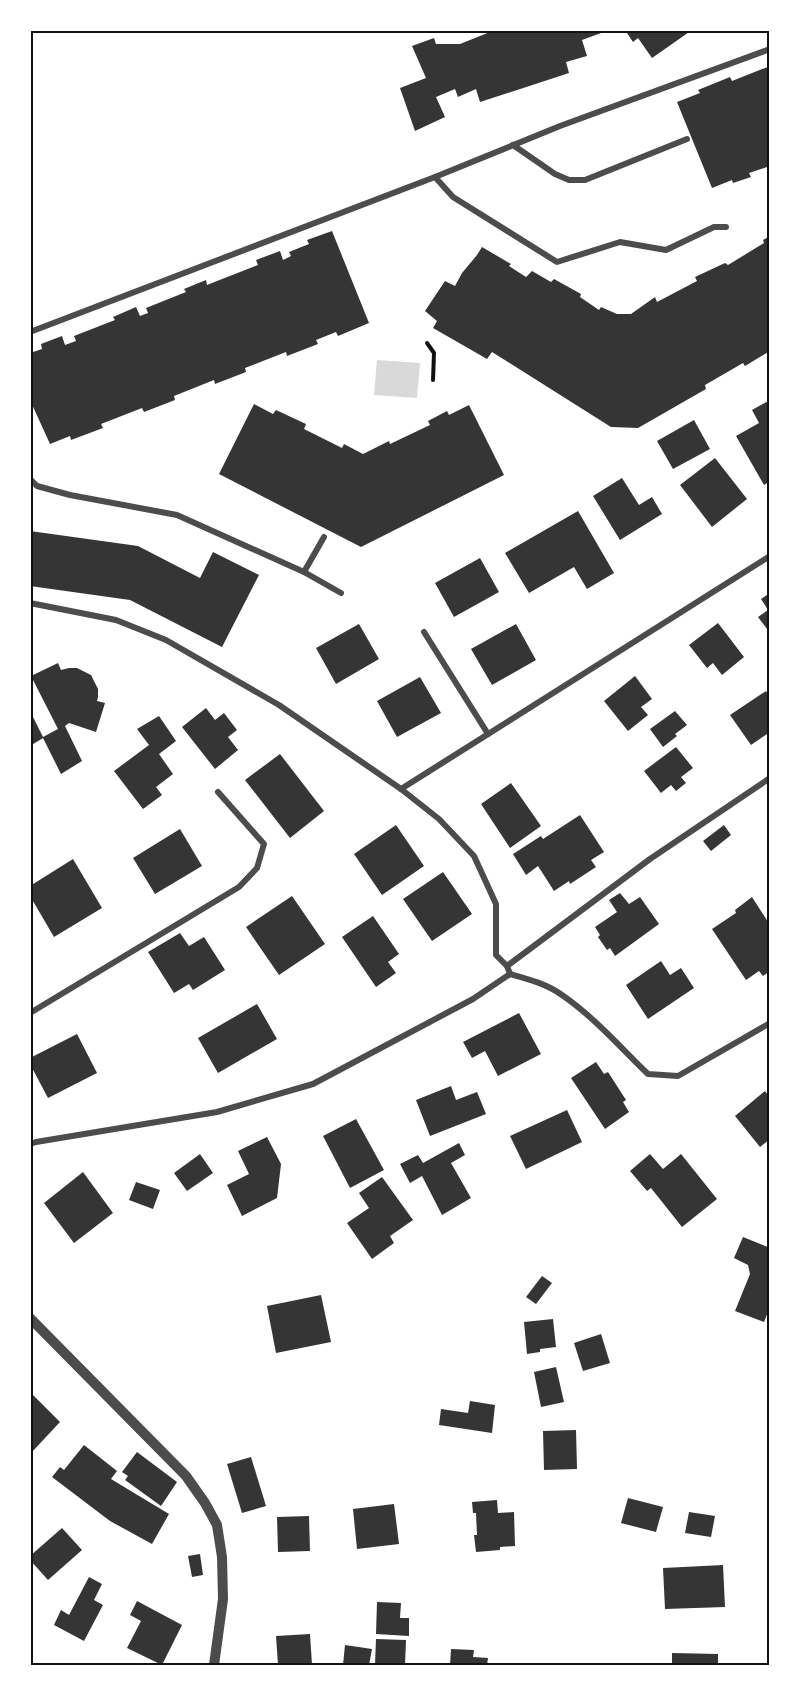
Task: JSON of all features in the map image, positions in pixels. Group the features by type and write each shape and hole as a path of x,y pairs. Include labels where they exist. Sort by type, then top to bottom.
{"street":[{"path":"30,332 513,145 770,49"},
{"path":"513,145 555,174 569,180 585,180 687,139"},
{"path":"435,177 453,197 557,262 620,242 666,250 714,227 726,227"},
{"path":"30,479 37,486 70,495 177,515 304,572 341,594"},
{"path":"304,572 324,537"},
{"path":"401,789 770,556"},
{"path":"30,603 116,620 166,640 279,705 401,789 439,819 474,856 496,904 496,955 507,966 510,974"},
{"path":"424,632 488,734"},
{"path":"507,966 650,859 770,778"},
{"path":"30,1013 239,887 257,868 264,844 218,792"},
{"path":"510,974 536,982 561,994 588,1015 648,1074 678,1076 770,1023"},
{"path":"30,1144 217,1112 313,1084 472,999 510,974"},
{"path":"30,1318 186,1476 217,1525 222,1557 224,1599 214,1665"}],"path":[{"path":"427,343 434,353 432,380"}],"shaded area":[{"path":"377,360 420,363 417,398 374,395"}],"building":[{"path":"495,30 600,30 601,33 582,40 587,56 566,62 569,73 480,102 476,89 458,97 455,89 436,97 445,117 415,131 400,88 426,78 412,46 434,38 436,44 460,44"},
{"path":"632,30 692,30 652,58 638,38 633,42 627,33"},
{"path":"770,66 770,166 749,173 751,177 733,183 732,180 712,188 677,102 700,93 698,90 730,77 732,81"},
{"path":"332,231 369,323 338,336 336,332 316,340 318,344 287,356 286,352 245,368 246,372 215,384 214,380 174,396 175,400 144,412 142,408 101,424 103,428 71,440 70,436 50,444 30,400 30,353 42,349 41,344 62,336 65,345 76,341 74,336 115,320 113,317 136,307 140,316 148,313 146,308 186,292 184,289 206,280 207,285 258,265 256,260 280,251 283,260 291,256 289,252 309,244 307,240"},
{"path":"770,236 770,351 745,366 743,363 705,385 706,389 638,428 611,427 492,352 487,359 433,328 437,321 425,311 445,281 455,286 482,247 511,264 509,266 526,277 532,271 551,282 554,279 581,294 580,297 599,310 601,307 617,314 631,314 655,297 657,302 697,281 695,277 725,263 728,265 764,243 763,240"},
{"path":"770,400 770,481 764,485 736,436 759,423 752,410"},
{"path":"254,404 273,414 276,410 306,424 304,429 342,448 344,444 363,454 430,425 428,421 447,411 449,415 469,405 504,475 361,547 219,474"},
{"path":"694,420 710,449 673,469 657,441"},
{"path":"715,458 747,499 712,527 680,485"},
{"path":"622,478 639,505 652,497 662,514 620,540 593,496"},
{"path":"578,511 614,573 587,589 574,567 529,593 505,553"},
{"path":"30,531 138,546 200,578 213,552 259,575 222,647 130,600 30,586"},
{"path":"480,558 499,592 454,617 435,583"},
{"path":"770,593 770,633 758,617 768,610 761,599"},
{"path":"718,623 744,657 722,675 713,663 707,668 689,645"},
{"path":"359,624 379,659 336,684 316,648"},
{"path":"516,624 536,660 492,685 471,649"},
{"path":"58,663 61,670 77,668 91,675 98,689 97,701 105,703 96,732 69,723 65,726 82,761 61,774 43,738 30,746 30,711 43,737 58,729 31,676"},
{"path":"635,676 652,699 641,707 648,715 628,731 604,701"},
{"path":"420,677 441,713 397,737 377,701"},
{"path":"766,691 770,698 770,732 751,745 730,715"},
{"path":"206,708 215,720 224,713 237,730 228,737 238,750 215,769 182,727"},
{"path":"675,711 687,725 663,747 650,729"},
{"path":"159,716 176,741 159,754 173,774 156,787 162,795 143,809 114,771 149,745 137,729"},
{"path":"676,747 693,768 681,777 686,783 676,791 671,785 661,793 644,771"},
{"path":"280,754 324,811 290,838 245,780"},
{"path":"511,783 541,826 510,848 481,804"},
{"path":"580,815 604,852 591,860 596,867 570,884 569,881 554,891 538,866 526,875 513,854 541,836 543,839"},
{"path":"396,825 424,866 382,895 354,854"},
{"path":"724,825 731,835 711,851 703,841"},
{"path":"180,829 202,866 155,894 133,858"},
{"path":"73,859 102,908 54,937 30,896 30,886"},
{"path":"443,872 472,914 432,941 403,899"},
{"path":"620,893 629,904 640,897 659,924 615,956 610,948 607,950 598,937 600,935 595,927 617,912 609,900"},
{"path":"292,896 325,944 279,975 246,927"},
{"path":"752,897 770,925 770,971 763,976 759,971 746,980 712,929 736,913 735,910"},
{"path":"373,916 399,954 388,962 396,973 376,987 342,937"},
{"path":"180,933 189,946 204,937 225,970 193,990 189,984 174,993 148,952"},
{"path":"661,961 670,975 681,968 694,988 648,1019 626,985"},
{"path":"257,1004 277,1039 218,1073 198,1038"},
{"path":"519,1013 541,1054 498,1076 485,1051 472,1058 463,1042"},
{"path":"77,1034 97,1073 48,1098 30,1064 30,1058"},
{"path":"596,1062 604,1074 608,1072 626,1100 623,1102 629,1112 605,1129 571,1078"},
{"path":"451,1086 456,1100 477,1092 486,1114 430,1136 416,1100"},
{"path":"765,1091 770,1098 770,1139 760,1147 735,1116"},
{"path":"567,1110 582,1142 526,1169 510,1136"},
{"path":"356,1119 384,1170 350,1188 323,1136"},
{"path":"267,1137 281,1164 277,1198 242,1216 227,1185 249,1174 238,1151"},
{"path":"459,1143 465,1155 451,1163 471,1198 442,1215 422,1176 410,1183 400,1164 418,1155 423,1163"},
{"path":"200,1154 213,1173 187,1191 174,1173"},
{"path":"650,1154 663,1169 681,1154 717,1199 682,1227 651,1188 647,1191 630,1171"},
{"path":"83,1172 113,1213 74,1243 44,1203"},
{"path":"382,1177 413,1220 390,1236 394,1243 372,1259 347,1223 369,1208 359,1193"},
{"path":"136,1182 160,1190 153,1209 129,1200"},
{"path":"743,1237 770,1248 770,1307 764,1322 735,1311 750,1274 748,1265 734,1258"},
{"path":"542,1276 552,1283 536,1304 526,1297"},
{"path":"321,1295 331,1342 276,1353 267,1306"},
{"path":"553,1319 556,1347 540,1349 540,1352 527,1354 524,1322"},
{"path":"601,1334 610,1363 583,1371 574,1343"},
{"path":"556,1367 564,1402 541,1407 534,1372"},
{"path":"30,1392 60,1422 32,1452 30,1450"},
{"path":"470,1401 495,1405 492,1433 439,1425 441,1409 468,1413"},
{"path":"576,1430 577,1469 544,1470 543,1431"},
{"path":"84,1445 117,1471 111,1479 169,1514 152,1544 110,1521 52,1477 60,1467 64,1470"},
{"path":"137,1452 177,1482 161,1506 125,1480 128,1476 122,1472"},
{"path":"251,1457 266,1506 242,1513 227,1464"},
{"path":"628,1498 663,1507 656,1532 621,1523"},
{"path":"497,1500 498,1513 514,1512 515,1546 476,1552 474,1535 477,1535 476,1513 473,1513 472,1502"},
{"path":"394,1504 399,1544 357,1549 353,1509"},
{"path":"689,1512 715,1516 711,1537 685,1533"},
{"path":"309,1516 310,1551 278,1552 277,1517"},
{"path":"62,1528 82,1550 48,1580 30,1560 30,1556"},
{"path":"200,1554 203,1575 192,1577 188,1556"},
{"path":"723,1565 725,1607 665,1609 663,1568"},
{"path":"89,1577 102,1584 94,1600 103,1605 84,1641 54,1625 61,1610 69,1615"},
{"path":"137,1601 182,1625 162,1665 127,1648 141,1621 130,1615"},
{"path":"377,1602 401,1603 400,1618 409,1618 409,1636 376,1634"},
{"path":"310,1634 312,1665 278,1665 276,1636"},
{"path":"376,1639 406,1640 405,1665 375,1665"},
{"path":"345,1645 372,1649 369,1665 343,1665"},
{"path":"451,1649 474,1650 473,1657 488,1658 487,1665 450,1665"},
{"path":"672,1653 718,1654 718,1665 672,1665"}]}
